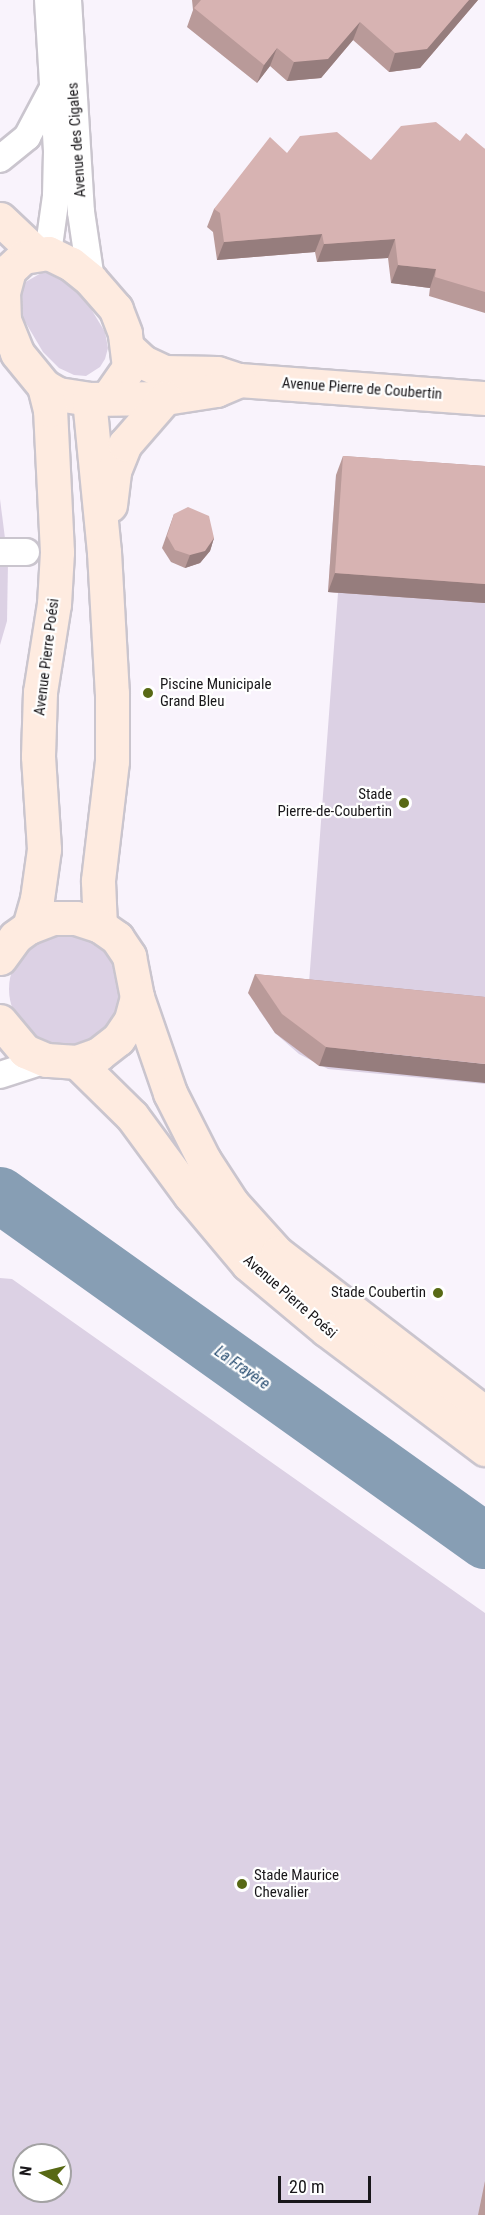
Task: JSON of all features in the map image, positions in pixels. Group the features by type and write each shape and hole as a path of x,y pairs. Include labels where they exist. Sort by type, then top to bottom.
{"main road":[{"path":"0,219 23,258 91,280 116,309 128,348 129,367 99,398 112,761 99,853 100,926 76,918 60,918 28,927 15,937 0,958"},
{"path":"23,258 3,292 4,320 17,353 44,386 58,394 99,398"},
{"name":"Avenue Pierre de Coubertin","path":"128,348 143,362 164,372 217,373 239,380 485,398"},
{"name":"Avenue Pierre de Coubertin","path":"99,398 165,398 216,390 239,380"},
{"name":"Avenue Pierre Poési","path":"28,927 37,899 44,849 38,756 40,692 54,604 57,552 50,410 44,386"},
{"path":"104,552 114,471 125,444 165,398"},
{"name":"Avenue Pierre Poési","path":"100,926 117,938 129,956 137,997 170,1094 204,1160 232,1203 277,1253 485,1413"},
{"path":"61,1061 99,1054 118,1039 131,1020 137,997"},
{"name":"Avenue Pierre Poési","path":"0,1021 25,1051 61,1061 132,1116 190,1195 248,1264 327,1330 485,1449"}],"street":[{"name":"Avenue des Cigales","path":"23,258 56,183 48,0"},
{"name":"Avenue des Cigales","path":"68,0 81,212 91,280"},
{"name":"Avenue des Cigales","path":"0,159 27,137 53,87"},
{"path":"0,552 26,552"},
{"path":"0,1075 61,1061"}],"shaded area":[{"path":"43,272 67,279 82,294 105,332 108,348 105,359 100,367 86,376 74,375 59,368 43,352 20,313 22,284"},
{"name":"Stade Pierre-de-Coubertin","path":"336,475 485,486 485,1084 328,1069 299,1054 275,1033 259,1010 255,993 309,983 338,593 328,592"},
{"path":"0,499 8,562 7,621 0,645"},
{"path":"65,933 86,938 104,950 116,968 121,989 116,1010 104,1028 86,1040 65,1045 44,1040 26,1028 14,1010 9,989 14,968 26,950 44,938"},
{"name":"Stade Maurice Chevalier","path":"0,1278 12,1279 485,1613 485,2215 0,2215"}],"building":[{"path":"201,0 469,0 427,49 395,53 360,22 328,59 294,62 277,48 264,65 194,8"},
{"path":"436,122 460,141 466,133 485,149 485,292 435,277 436,269 398,265 395,239 324,244 322,234 224,242 220,213 214,209 270,137 287,153 300,136 337,132 371,160 401,126"},
{"path":"343,456 485,466 485,584 335,573"},
{"path":"188,507 209,516 214,538 205,551 190,555 175,550 167,536 174,514"},
{"path":"255,974 485,997 485,1064 326,1047 282,1014"}],"waterway":[{"name":"La Frayère","path":"0,1195 485,1541"}],"place":[{"name":"Piscine Municipale Grand Bleu","path":"148,693"},
{"name":"Stade Pierre-de-Coubertin","path":"404,803"},
{"name":"Stade Coubertin","path":"438,1293"},
{"name":"Stade Maurice Chevalier","path":"242,1884"}]}
